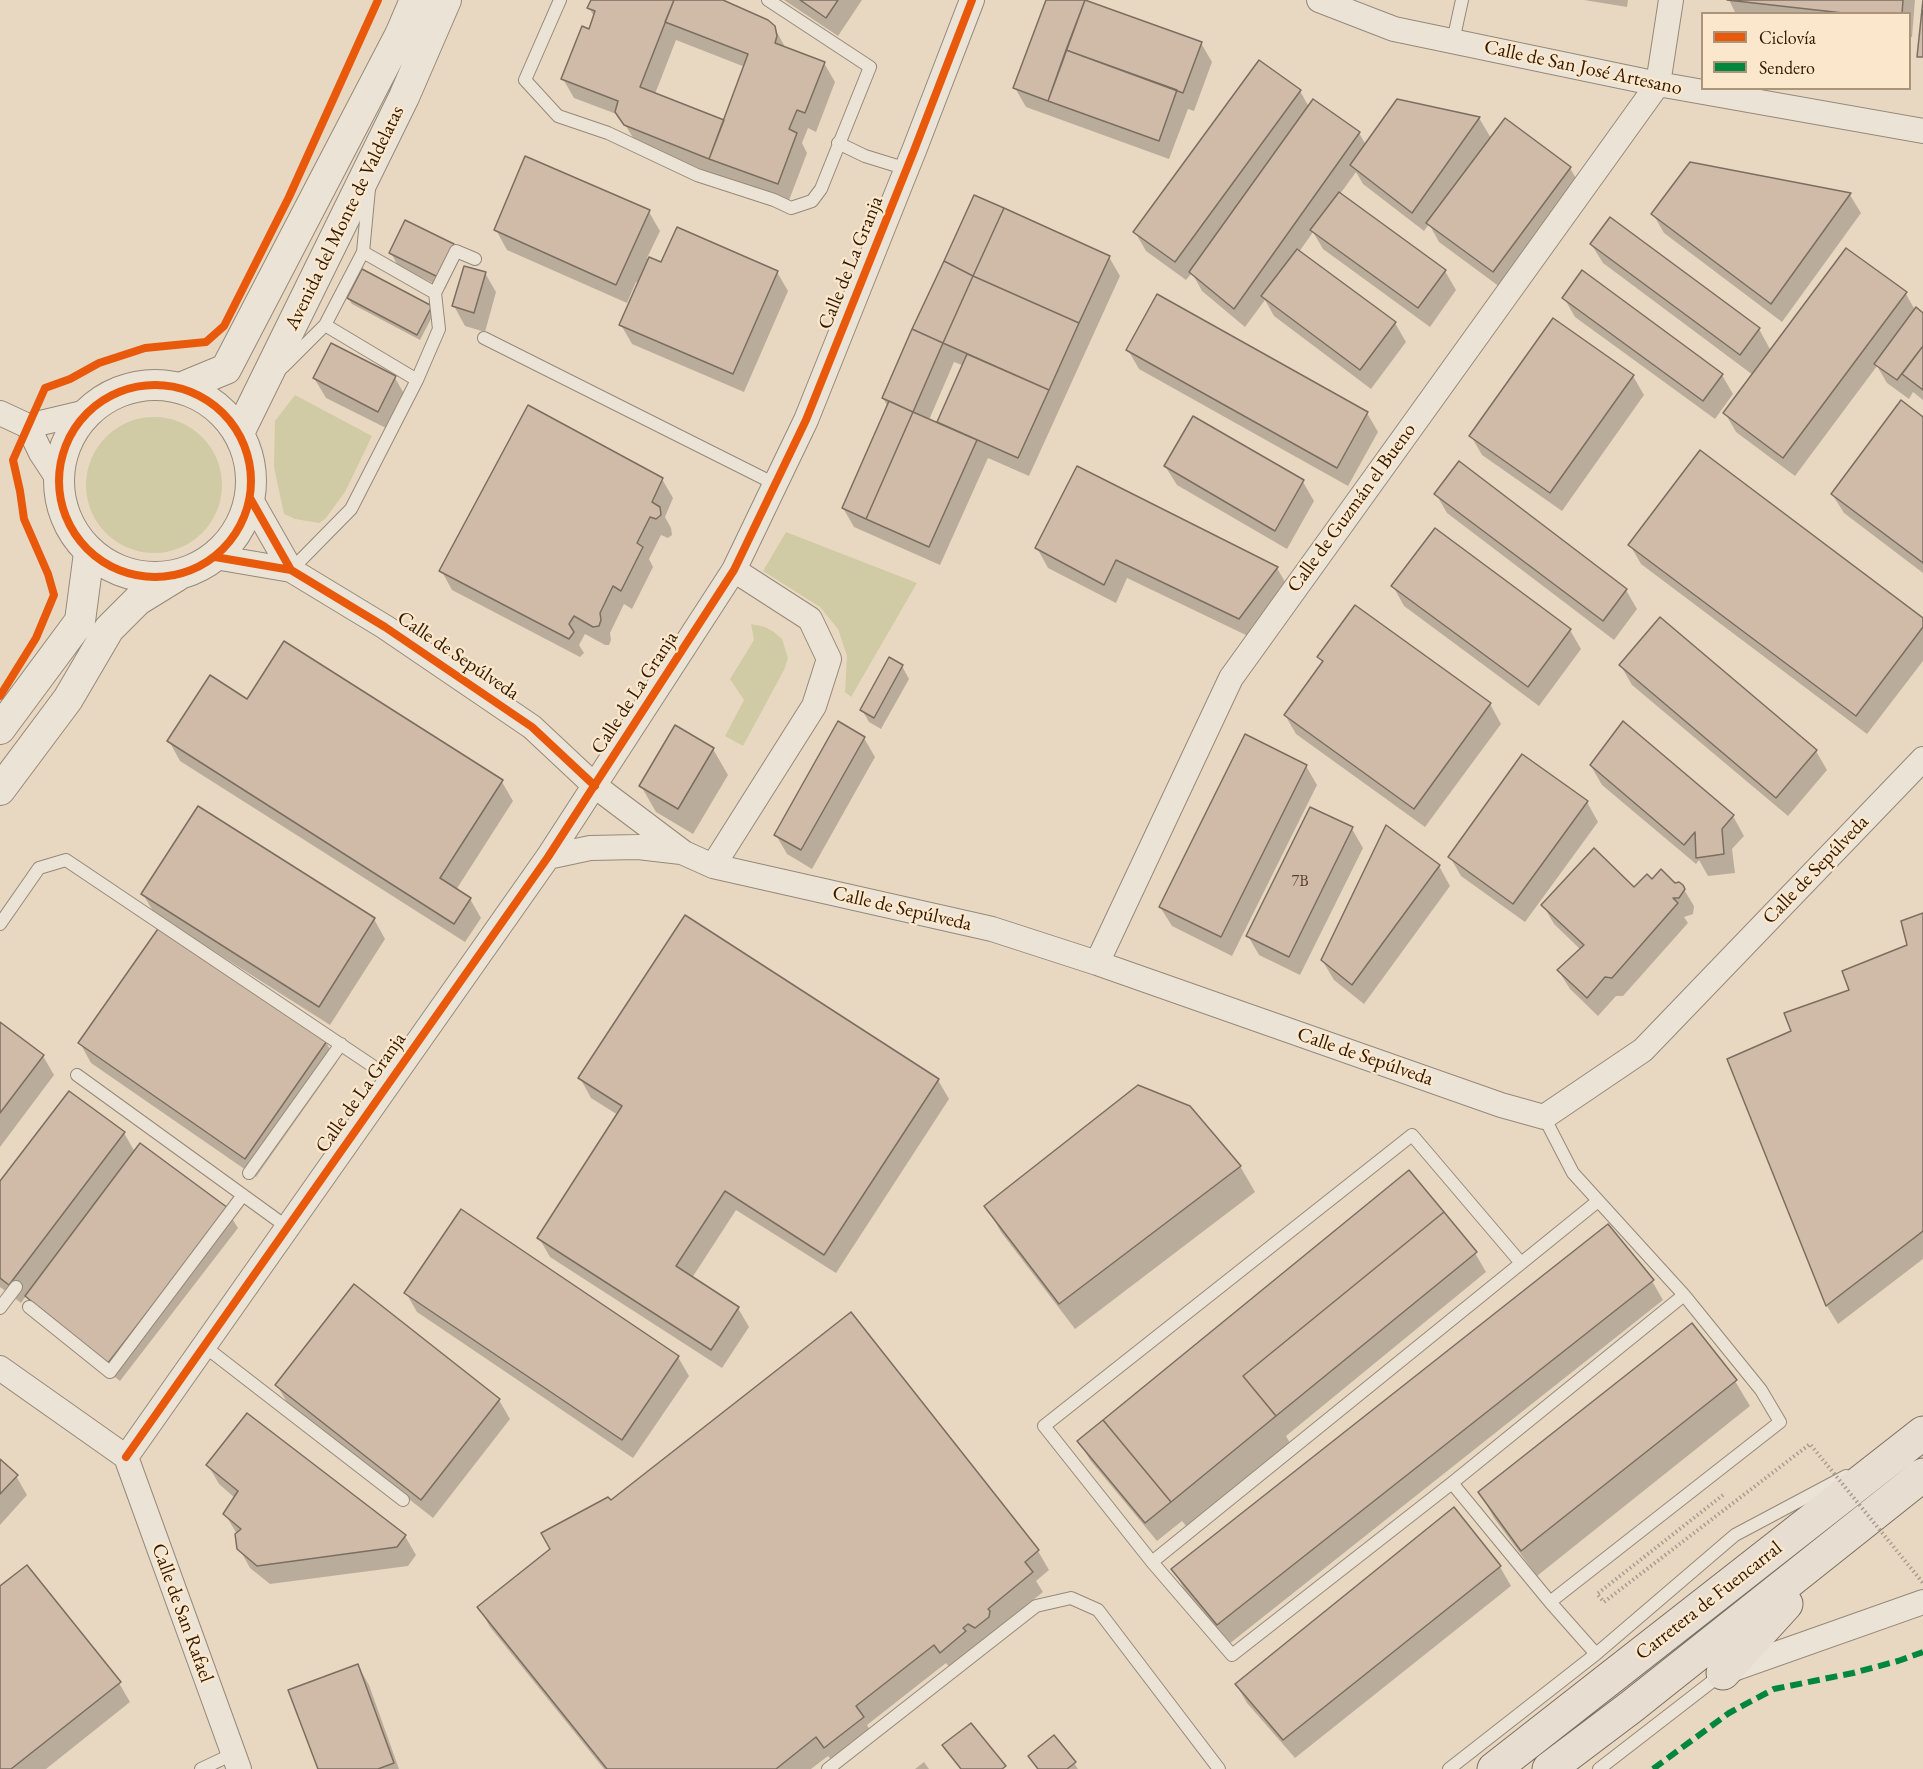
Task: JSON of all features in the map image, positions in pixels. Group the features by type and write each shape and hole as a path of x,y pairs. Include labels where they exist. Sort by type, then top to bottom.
{"highway":[{"name":"Carretera de Fuencarral","path":"1494,1769 1918,1436"},
{"name":"Carretera de Fuencarral","path":"1549,1769 1631,1707 1923,1475"},
{"path":"1723,1673 1854,1530"}],"street":[{"name":"Avenida del Monte de Valdelatas","path":"180,388 226,369 416,0"},
{"name":"Avenida del Monte de Valdelatas","path":"239,433 404,97 446,0"},
{"name":"Calle de La Granja","path":"126,1457 548,857 734,570 806,420 972,0"},
{"name":"Calle de San José Artesano","path":"1319,0 1394,29 1658,84 1923,131"},
{"path":"1658,84 1671,0"},
{"name":"Calle de Guzmán el Bueno","path":"1097,963 1231,678 1658,84"},
{"path":"147,385 180,388 203,398 224,413 239,433 250,464 250,498 243,520 232,540 215,557 199,568 180,574 148,578 116,570 89,553 72,531 61,506 58,479 62,454 72,432 87,412 115,393 147,385"},
{"path":"0,413 28,426 87,412"},
{"path":"28,426 41,453 58,479"},
{"name":"Calle de Sepúlveda","path":"250,498 291,570"},
{"path":"0,729 80,621 89,553"},
{"name":"Calle de Sepúlveda","path":"215,557 291,570 386,627 532,727 595,786 684,853 713,866 992,929 1097,963 1501,1105 1544,1117 1643,1050 1922,762"},
{"path":"713,866 814,706 829,659 810,619 734,570"},
{"path":"0,790 68,699 109,629 138,600 180,574"},
{"name":"Calle de Sepúlveda","path":"548,857 590,848 638,847 684,853"},
{"path":"0,1368 126,1457"},
{"name":"Calle de San Rafael","path":"126,1457 236,1762"},
{"path":"1723,1673 1923,1602"}],"lane":[{"path":"560,0 525,80 558,116 608,133 698,175 774,200 791,208 812,201 821,189 870,68 768,0"},
{"path":"1453,41 1462,0"},
{"path":"838,143 865,156 906,169"},
{"path":"261,389 325,326 363,252 372,162"},
{"path":"291,570 351,509 417,380 439,329 435,293 456,251 475,259"},
{"path":"363,252 435,293"},
{"path":"325,326 417,380"},
{"path":"484,339 775,484"},
{"path":"0,924 39,868 66,860 392,1079"},
{"path":"249,1173 341,1044"},
{"path":"77,1075 287,1227"},
{"path":"1544,1117 1573,1173 1684,1295 1761,1390 1780,1422 1550,1602"},
{"path":"1521,1263 1412,1135 1044,1426 1152,1562 1232,1655 1452,1483 1684,1295"},
{"path":"28,1307 110,1371 243,1195"},
{"path":"1152,1562 1598,1201"},
{"path":"0,1308 16,1287"},
{"path":"204,1346 403,1500"},
{"path":"1449,1769 1596,1654 1735,1535 1918,1436"},
{"path":"1452,1483 1596,1654"},
{"path":"828,1769 1036,1606 1071,1598 1098,1610 1219,1769"},
{"path":"1599,1769 1723,1673"},
{"path":"201,1769 236,1762"}],"path":[{"path":"1723,1494 1597,1594 1604,1602 1810,1444 1923,1583"}],"shaded area":[{"path":"295,395 372,436 345,492 325,519 319,523 295,519 284,514 274,467 275,421"},
{"path":"154,417 180,422 192,428 202,437 211,447 217,459 222,485 217,511 211,523 202,533 192,542 180,548 154,553 128,548 116,542 106,533 97,523 91,511 86,485 91,459 97,447 106,437 116,428 128,422"},
{"path":"786,532 917,583 851,697 845,692 847,656 838,629 820,607 763,571"},
{"path":"751,624 765,627 782,639 788,658 784,670 743,746 725,736 744,700 730,679 754,640"}],"building":[{"path":"591,0 674,0 640,87 724,120 709,159 624,125 615,112 618,101 561,79 582,26 589,29 595,11 587,8"},
{"path":"674,0 723,0 768,20 775,26 777,36 775,43 825,62 805,113 797,110 789,129 797,133 778,184 709,159 748,54 665,22"},
{"path":"800,0 838,0 826,18"},
{"path":"1046,0 1085,0 1048,101 1013,88"},
{"path":"1085,0 1202,42 1183,93 1066,50"},
{"path":"1727,0 1903,0 1902,12 1834,12"},
{"path":"1923,0 1923,57 1917,57"},
{"path":"1066,50 1177,90 1159,141 1048,101"},
{"path":"1259,60 1301,90 1175,262 1133,232"},
{"path":"1313,99 1360,132 1234,309 1189,272"},
{"path":"1397,99 1480,117 1412,213 1350,165"},
{"path":"1505,118 1571,167 1493,272 1426,223"},
{"path":"525,156 650,210 616,285 494,230"},
{"path":"1690,162 1851,193 1771,304 1651,214"},
{"path":"1339,192 1446,270 1418,308 1310,230"},
{"path":"974,195 1004,208 973,276 944,261"},
{"path":"1004,208 1110,256 1079,323 973,276"},
{"path":"1610,217 1760,328 1740,355 1590,244"},
{"path":"405,220 454,244 438,277 389,253"},
{"path":"677,227 778,271 733,374 619,325 649,257 661,262"},
{"path":"1846,248 1907,292 1783,458 1723,413"},
{"path":"1297,249 1396,322 1360,370 1261,296"},
{"path":"944,261 973,276 943,343 912,329"},
{"path":"464,266 486,272 474,313 452,306"},
{"path":"362,269 432,306 417,335 347,298"},
{"path":"1582,270 1723,374 1703,401 1562,298"},
{"path":"973,276 1079,323 1049,390 943,343"},
{"path":"1157,294 1368,412 1337,468 1126,350"},
{"path":"1916,307 1923,313 1923,346 1897,380 1874,364"},
{"path":"1553,318 1634,375 1550,493 1469,436"},
{"path":"912,329 943,343 913,412 882,398"},
{"path":"331,343 396,376 378,412 313,378"},
{"path":"1923,346 1923,390 1902,374"},
{"path":"967,354 1049,390 1018,458 937,422"},
{"path":"1901,400 1923,417 1923,563 1831,494"},
{"path":"889,401 913,412 866,519 842,508"},
{"path":"528,405 663,478 652,502 660,507 661,515 656,519 650,517 637,543 643,547 621,591 613,586 600,613 599,626 593,627 574,616 569,624 574,632 569,639 439,571"},
{"path":"913,412 977,440 929,547 866,519"},
{"path":"1193,416 1304,480 1275,531 1164,466"},
{"path":"1700,450 1923,618 1923,627 1856,716 1628,545"},
{"path":"1459,461 1627,589 1603,621 1434,494"},
{"path":"1077,466 1278,567 1239,619 1116,560 1104,585 1035,548"},
{"path":"1435,528 1571,629 1528,687 1391,586"},
{"path":"1355,605 1491,703 1414,809 1284,715 1323,661 1317,657"},
{"path":"1660,617 1817,750 1776,798 1619,665"},
{"path":"284,641 503,780 440,878 471,898 454,924 167,741 210,675 247,699"},
{"path":"889,657 903,665 874,718 860,710"},
{"path":"838,721 865,737 801,850 774,835"},
{"path":"1623,721 1734,815 1722,829 1724,854 1696,858 1695,832 1684,845 1590,765"},
{"path":"675,725 714,748 678,809 639,786"},
{"path":"1245,734 1307,765 1221,937 1159,907"},
{"path":"1522,754 1588,801 1513,904 1448,857"},
{"path":"198,806 375,918 319,1007 141,894"},
{"path":"1310,807 1353,827 1289,957 1246,936"},
{"path":"1386,825 1440,865 1352,985 1321,960"},
{"path":"1594,848 1634,887 1647,874 1652,879 1661,869 1685,889 1679,898 1673,898 1678,903 1612,978 1605,977 1587,998 1557,970 1584,945 1541,905"},
{"path":"1923,913 1923,1231 1826,1306 1727,1059 1791,1031 1784,1013 1849,990 1842,971 1907,945 1901,921"},
{"path":"685,915 939,1079 824,1255 725,1191 676,1266 739,1307 711,1350 537,1238 622,1106 578,1078"},
{"path":"160,926 327,1041 245,1159 78,1043"},
{"path":"0,1022 44,1055 0,1113"},
{"path":"1138,1085 1190,1106 1241,1166 1059,1304 984,1206"},
{"path":"69,1091 125,1132 9,1285 0,1278 0,1181"},
{"path":"140,1143 228,1208 108,1363 25,1296"},
{"path":"1409,1170 1444,1212 1243,1376 1276,1416 1171,1502 1103,1420"},
{"path":"461,1209 679,1356 622,1440 404,1293"},
{"path":"1444,1212 1477,1252 1276,1416 1243,1376"},
{"path":"1608,1224 1654,1280 1217,1625 1171,1569"},
{"path":"354,1284 500,1399 421,1500 275,1385"},
{"path":"851,1312 1039,1550 1025,1562 1033,1572 988,1609 989,1617 975,1628 968,1624 963,1628 966,1631 940,1653 934,1645 856,1706 864,1717 824,1748 816,1737 776,1769 607,1769 477,1607 550,1549 541,1533 608,1497 611,1500"},
{"path":"1692,1323 1737,1380 1521,1551 1478,1492"},
{"path":"247,1413 406,1535 397,1547 257,1566 237,1549 235,1534 241,1529 223,1514 238,1491 206,1465"},
{"path":"1103,1420 1171,1502 1145,1523 1077,1441"},
{"path":"0,1459 18,1475 0,1494"},
{"path":"1454,1507 1501,1566 1283,1740 1235,1684"},
{"path":"27,1565 121,1682 11,1769 0,1769 0,1586"},
{"path":"358,1664 394,1763 378,1769 318,1769 288,1690"},
{"path":"971,1723 1006,1766 1002,1769 961,1769 942,1745"},
{"path":"1054,1735 1076,1762 1067,1769 1038,1769 1028,1756"}],"marked path":[{"path":"1653,1769 1729,1713 1774,1689 1853,1673 1923,1652"}],"cycle path":[{"path":"0,696 36,638 54,595 48,574 24,519 13,460 45,388 70,379 99,363 145,348 206,342 224,326 289,197 378,0"},
{"path":"126,1457 548,857 734,570 806,420 972,0"},
{"path":"146,385 164,385 192,392 223,413 244,444 251,481 244,518 223,549 192,570 164,577 146,577 110,566 81,542 70,526 63,509 59,490 59,472 70,436 94,407 110,396 127,389 146,385"},
{"path":"250,498 291,570"},
{"path":"215,557 291,570 385,627 532,727 595,786"}]}
